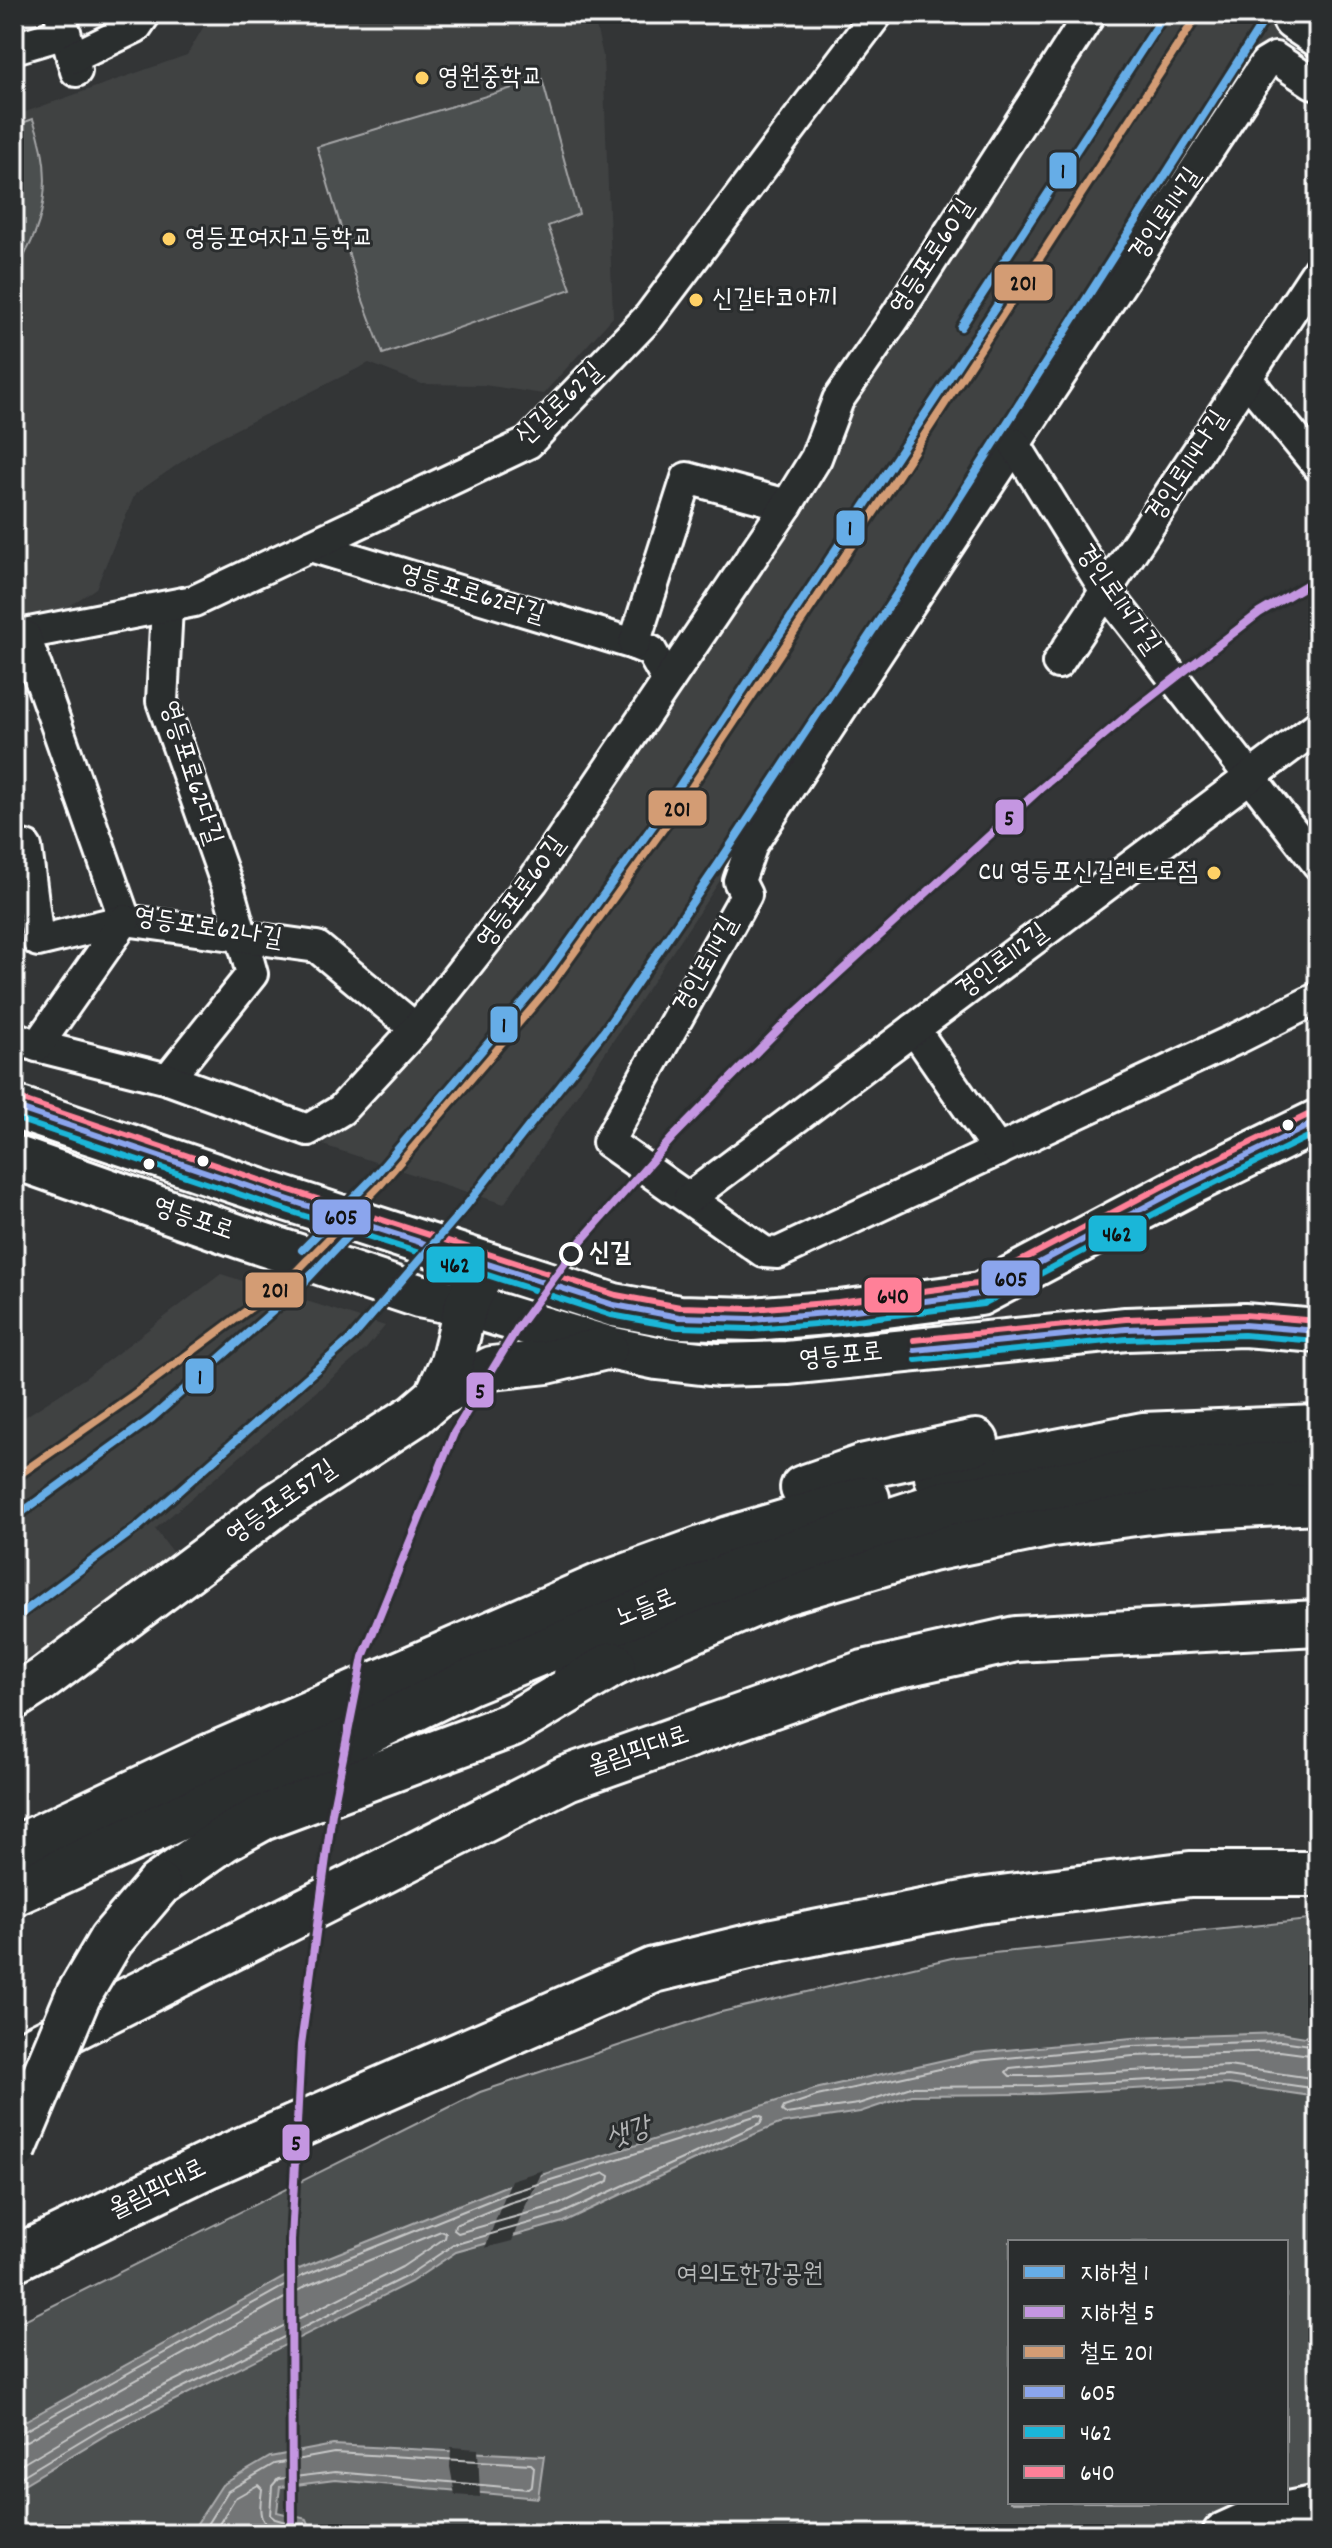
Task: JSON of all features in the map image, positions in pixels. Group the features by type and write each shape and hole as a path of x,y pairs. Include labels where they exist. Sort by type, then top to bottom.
{"main road":[{"name":"영등포로","path":"14,1107 614,1305 679,1317 752,1319 839,1312 980,1294 1183,1187 1318,1121"},
{"name":"영등포로","path":"14,1157 419,1296 466,1305 609,1348 657,1358 718,1365 787,1363 1126,1329 1244,1325 1318,1331"},
{"name":"영등포로57길","path":"14,1698 276,1505 415,1415 436,1397 452,1362 473,1259"},
{"path":"843,1356 980,1294"},
{"path":"436,1397 492,1368 547,1362 609,1348"},
{"path":"207,1758 492,1610 707,1521 866,1466 1134,1407 1318,1399"},
{"name":"노들로","path":"14,1849 207,1758 603,1585 744,1534 959,1471 1143,1435 1318,1428"},
{"name":"노들로","path":"14,1893 365,1733 467,1683 751,1566 945,1503 1149,1470 1318,1463"},
{"path":"365,1733 613,1664 778,1594 931,1549 1052,1524 1166,1509 1318,1501"},
{"name":"올림픽대로","path":"14,2058 567,1778 864,1673 1016,1639 1318,1623"},
{"path":"14,2149 78,1996 111,1940 158,1885 224,1839 262,1818 511,1725 613,1664"},
{"name":"올림픽대로","path":"14,2259 208,2165 654,1970 773,1941 978,1901 1190,1874 1318,1874"},
{"path":"1224,2534 1257,2519 1318,2507"}],"street":[{"path":"14,48 68,44 136,27 145,14"},
{"name":"신길로62길","path":"20,636 194,601 528,443 649,317 877,14"},
{"name":"영등포로60길","path":"26,1042 168,1079 308,1130 341,1110 416,1029 533,881 787,505 816,458 838,400 1090,14"},
{"name":"경인로114길","path":"1318,83 1313,83 1275,58 1265,64 752,844 739,881 746,895 608,1142 764,1252 778,1253 1318,998"},
{"name":"경인로114나길","path":"1058,663 1318,270"},
{"path":"1246,378 1318,466"},
{"name":"경인로114가길","path":"1014,443 1106,591 1318,864"},
{"path":"634,644 687,478 787,505"},
{"name":"영등포로62라길","path":"310,546 634,644 651,651 668,681"},
{"name":"영등포로62다길","path":"167,607 162,701 229,891 241,936"},
{"name":"영등포로62나길","path":"20,636 125,920 317,947 416,1029"},
{"name":"경인로112길","path":"689,1198 1318,726"},
{"path":"14,844 26,847 38,941 125,920"},
{"path":"26,1042 125,920"},
{"path":"168,1079 252,974 241,936"},
{"path":"914,1029 998,1151"}],"shaded area":[{"path":"211,14 593,14 603,56 613,317 543,394 484,385 422,384 369,363 210,442 135,494 96,588 59,613 14,617 14,116 187,55"},
{"path":"1100,14 1299,14 504,1204 323,1145 471,987 617,780 825,472 846,422"},
{"path":"221,1274 385,1326 365,1350 155,1529 178,1560 14,1668 14,1424 85,1378"}],"green space":[{"path":"542,79 579,214 548,226 571,289 383,354 361,295 317,147"},
{"path":"33,119 44,160 44,198 34,236 14,272 14,126"},
{"name":"여의도한강공원","path":"1318,1919 1318,2534 14,2534 14,2325 480,2092 717,2013 956,1957"}],"water":[{"path":"1281,2033 1318,2039 1318,2097 1228,2084 1038,2094 911,2095 860,2112 779,2124 707,2154 563,2222 456,2252 411,2282 111,2432 14,2490 14,2427 299,2269 503,2187 815,2089 975,2053 1132,2038"},
{"path":"333,2445 544,2456 538,2498 335,2480 280,2487 277,2512 307,2519 313,2534 190,2534 222,2485 270,2457"}],"pier":[{"path":"543,2170 512,2241 485,2248 511,2180"},
{"path":"451,2447 478,2449 480,2497 455,2495 450,2467"}],"metro line":[{"name":"1","path":"961,327 1165,14"},
{"name":"1","path":"14,1619 139,1526 353,1337 465,1207 605,1030 939,530 1268,14"},
{"name":"1","path":"302,1250 373,1178 542,980 657,820 1017,275"},
{"name":"5","path":"292,2534 291,2241 301,2045 332,1813 363,1657 454,1433 518,1327 581,1241 673,1137 792,1016 1040,789 1129,714 1259,613 1318,578"},
{"name":"1","path":"14,1518 152,1418 299,1288 368,1214"}],"rail line":[{"name":"201","path":"20,1474 132,1396 288,1280 381,1184 550,986 665,826 886,494 1195,19"}],"transit line":[{"name":"640","path":"17,1098 616,1295 680,1307 752,1309 838,1302 977,1284 1178,1178 1314,1112"},
{"name":"605","path":"14,1107 614,1305 679,1317 752,1319 839,1312 980,1294 1183,1187 1318,1121"},
{"name":"462","path":"14,1118 611,1315 678,1327 752,1329 840,1322 983,1304 1188,1196 1318,1132"},
{"name":"640","path":"914,1340 1126,1319 1244,1315 1318,1321"},
{"name":"605","path":"915,1350 1126,1329 1244,1325 1318,1331"},
{"name":"462","path":"916,1360 1127,1339 1244,1335 1317,1341"}],"place":[{"name":"영원중학교","path":"422,78"},
{"name":"영등포여자고등학교","path":"169,239"},
{"name":"신길타코야끼","path":"696,300"},
{"name":"CU 영등포신길레트로점","path":"1214,873"},
{"name":"신길","path":"571,1254"}],"water label":[{"name":"샛강","path":"629,2135"}]}
